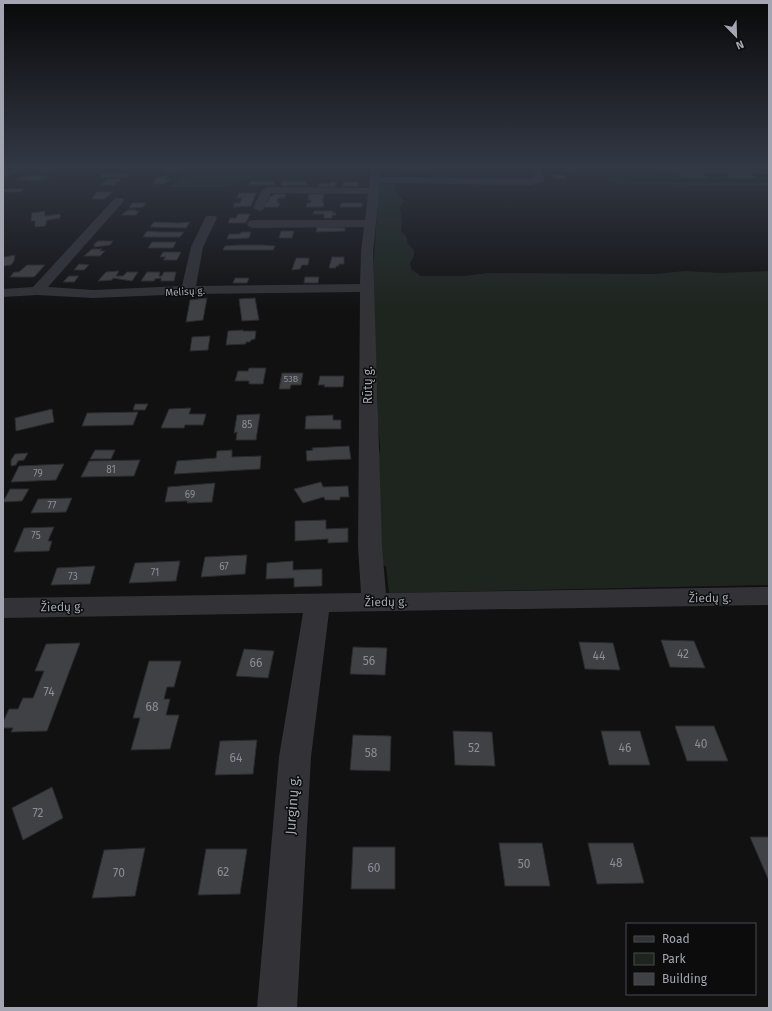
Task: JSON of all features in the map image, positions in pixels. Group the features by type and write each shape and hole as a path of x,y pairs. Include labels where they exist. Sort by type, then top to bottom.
{"street":[{"path":"37,291 105,215"},
{"name":"Rūtų g.","path":"371,215 367,252 370,547 374,602"},
{"path":"188,290 197,247 212,218"},
{"path":"253,224 370,223"},
{"name":"Melisų g.","path":"3,293 37,291 93,294 188,290 368,288"},
{"name":"Žiedų g.","path":"3,608 769,596"},
{"name":"Jurginų g.","path":"277,1008 295,757 317,604"}],"green space":[{"path":"377,215 401,215 401,231 407,238 407,243 414,250 414,256 410,263 411,269 421,276 464,276 488,273 655,274 685,271 721,273 769,271 769,585 389,593 386,566 375,564 377,476 380,471 378,459 380,446 377,418 378,401 372,291"}],"building":[{"path":"32,215 60,215 60,218 47,220 45,226 35,227 35,221 31,221"},
{"path":"237,215 249,215 246,223 228,223 230,218 236,218"},
{"path":"324,215 332,215 332,218 324,218"},
{"path":"154,222 190,222 186,228 150,227"},
{"path":"317,227 345,228 345,231 316,232"},
{"path":"147,231 184,232 180,237 143,237"},
{"path":"281,231 294,231 292,238 279,238"},
{"path":"241,232 251,232 249,238 227,239 229,234 240,234"},
{"path":"98,241 113,241 110,245 94,247 95,245 93,245"},
{"path":"152,242 176,242 173,248 148,248"},
{"path":"225,246 275,246 273,250 223,250"},
{"path":"92,249 102,249 100,251 105,251 100,256 84,256"},
{"path":"163,252 181,252 177,260 163,260 166,257 160,257"},
{"path":"15,255 14,261 11,265 3,266 4,257"},
{"path":"332,257 344,257 344,264 339,264 336,268 329,268"},
{"path":"296,258 309,258 308,265 302,265 300,269 292,270"},
{"path":"79,264 89,265 84,270 74,270"},
{"path":"27,265 45,265 34,277 10,277 14,272 19,272"},
{"path":"119,271 116,276 123,276 127,272 138,272 132,281 113,278 112,280 98,281 106,272"},
{"path":"147,272 160,272 159,276 162,276 164,272 176,272 174,281 161,281 161,278 155,279 154,281 141,281"},
{"path":"69,276 79,276 74,282 63,282"},
{"path":"305,277 319,277 318,283 304,283"},
{"path":"235,278 249,278 247,283 233,283"},
{"path":"207,298 203,320 186,322 190,300"},
{"path":"255,298 259,320 242,321 239,299"},
{"path":"228,331 256,331 255,339 251,340 250,342 246,342 246,344 226,345"},
{"path":"210,336 208,350 190,351 192,337"},
{"path":"249,368 266,368 263,384 249,384 249,381 235,381 238,371 248,371"},
{"path":"282,373 303,373 301,385 291,385 290,389 279,389"},
{"path":"320,376 344,376 343,387 324,387 325,385 318,385"},
{"path":"135,404 148,404 145,410 133,410"},
{"path":"191,408 189,414 206,414 203,425 185,425 184,428 161,428 169,409"},
{"path":"52,409 54,422 16,431 15,418"},
{"path":"138,412 133,425 82,426 87,413"},
{"path":"260,414 256,440 236,440 237,432 234,433 237,415"},
{"path":"333,415 333,420 341,420 341,429 305,429 306,416"},
{"path":"349,446 351,459 307,461 306,451 313,450 312,448"},
{"path":"95,450 115,450 111,459 90,459"},
{"path":"232,450 232,457 261,456 260,469 174,474 177,461 216,458 217,451"},
{"path":"28,453 24,460 18,461 16,465 11,466 11,460 15,454"},
{"path":"140,460 134,476 81,477 89,461"},
{"path":"64,464 56,480 11,482 19,466"},
{"path":"321,482 323,487 348,486 349,497 340,497 340,500 325,500 324,497 303,503 294,489"},
{"path":"215,483 212,502 165,502 168,487"},
{"path":"10,489 29,489 22,501 3,502"},
{"path":"72,498 66,512 31,513 38,499"},
{"path":"326,520 326,529 348,528 348,542 328,543 328,539 295,541 295,521"},
{"path":"54,527 48,541 52,541 49,551 14,552 24,528"},
{"path":"247,555 245,574 201,577 205,557"},
{"path":"180,561 176,581 129,583 135,563"},
{"path":"293,561 293,570 322,569 322,586 294,587 294,578 266,579 267,563"},
{"path":"95,566 90,584 51,585 57,568"},
{"path":"661,640 694,641 705,668 670,667"},
{"path":"579,642 613,643 620,670 585,669"},
{"path":"80,643 47,731 11,732 13,728 3,728 3,722 9,709 18,709 23,698 33,698 44,671 35,671 46,644"},
{"path":"353,647 387,648 385,675 350,674"},
{"path":"244,649 274,651 268,678 236,676"},
{"path":"149,661 181,661 174,687 167,687 164,699 170,699 166,715 179,715 170,749 131,750 140,718 133,718"},
{"path":"675,726 714,726 728,761 687,761"},
{"path":"453,731 492,732 495,766 455,765"},
{"path":"601,731 640,731 650,765 609,765"},
{"path":"353,735 391,736 390,771 350,770"},
{"path":"257,740 253,774 215,775 220,741"},
{"path":"52,787 63,818 23,840 12,808"},
{"path":"750,837 769,837 769,881"},
{"path":"499,843 542,843 550,886 505,886"},
{"path":"588,843 633,843 644,883 597,884"},
{"path":"353,847 395,847 395,889 351,889"},
{"path":"145,848 135,896 92,898 104,850"},
{"path":"206,849 247,849 240,894 198,895"}]}
